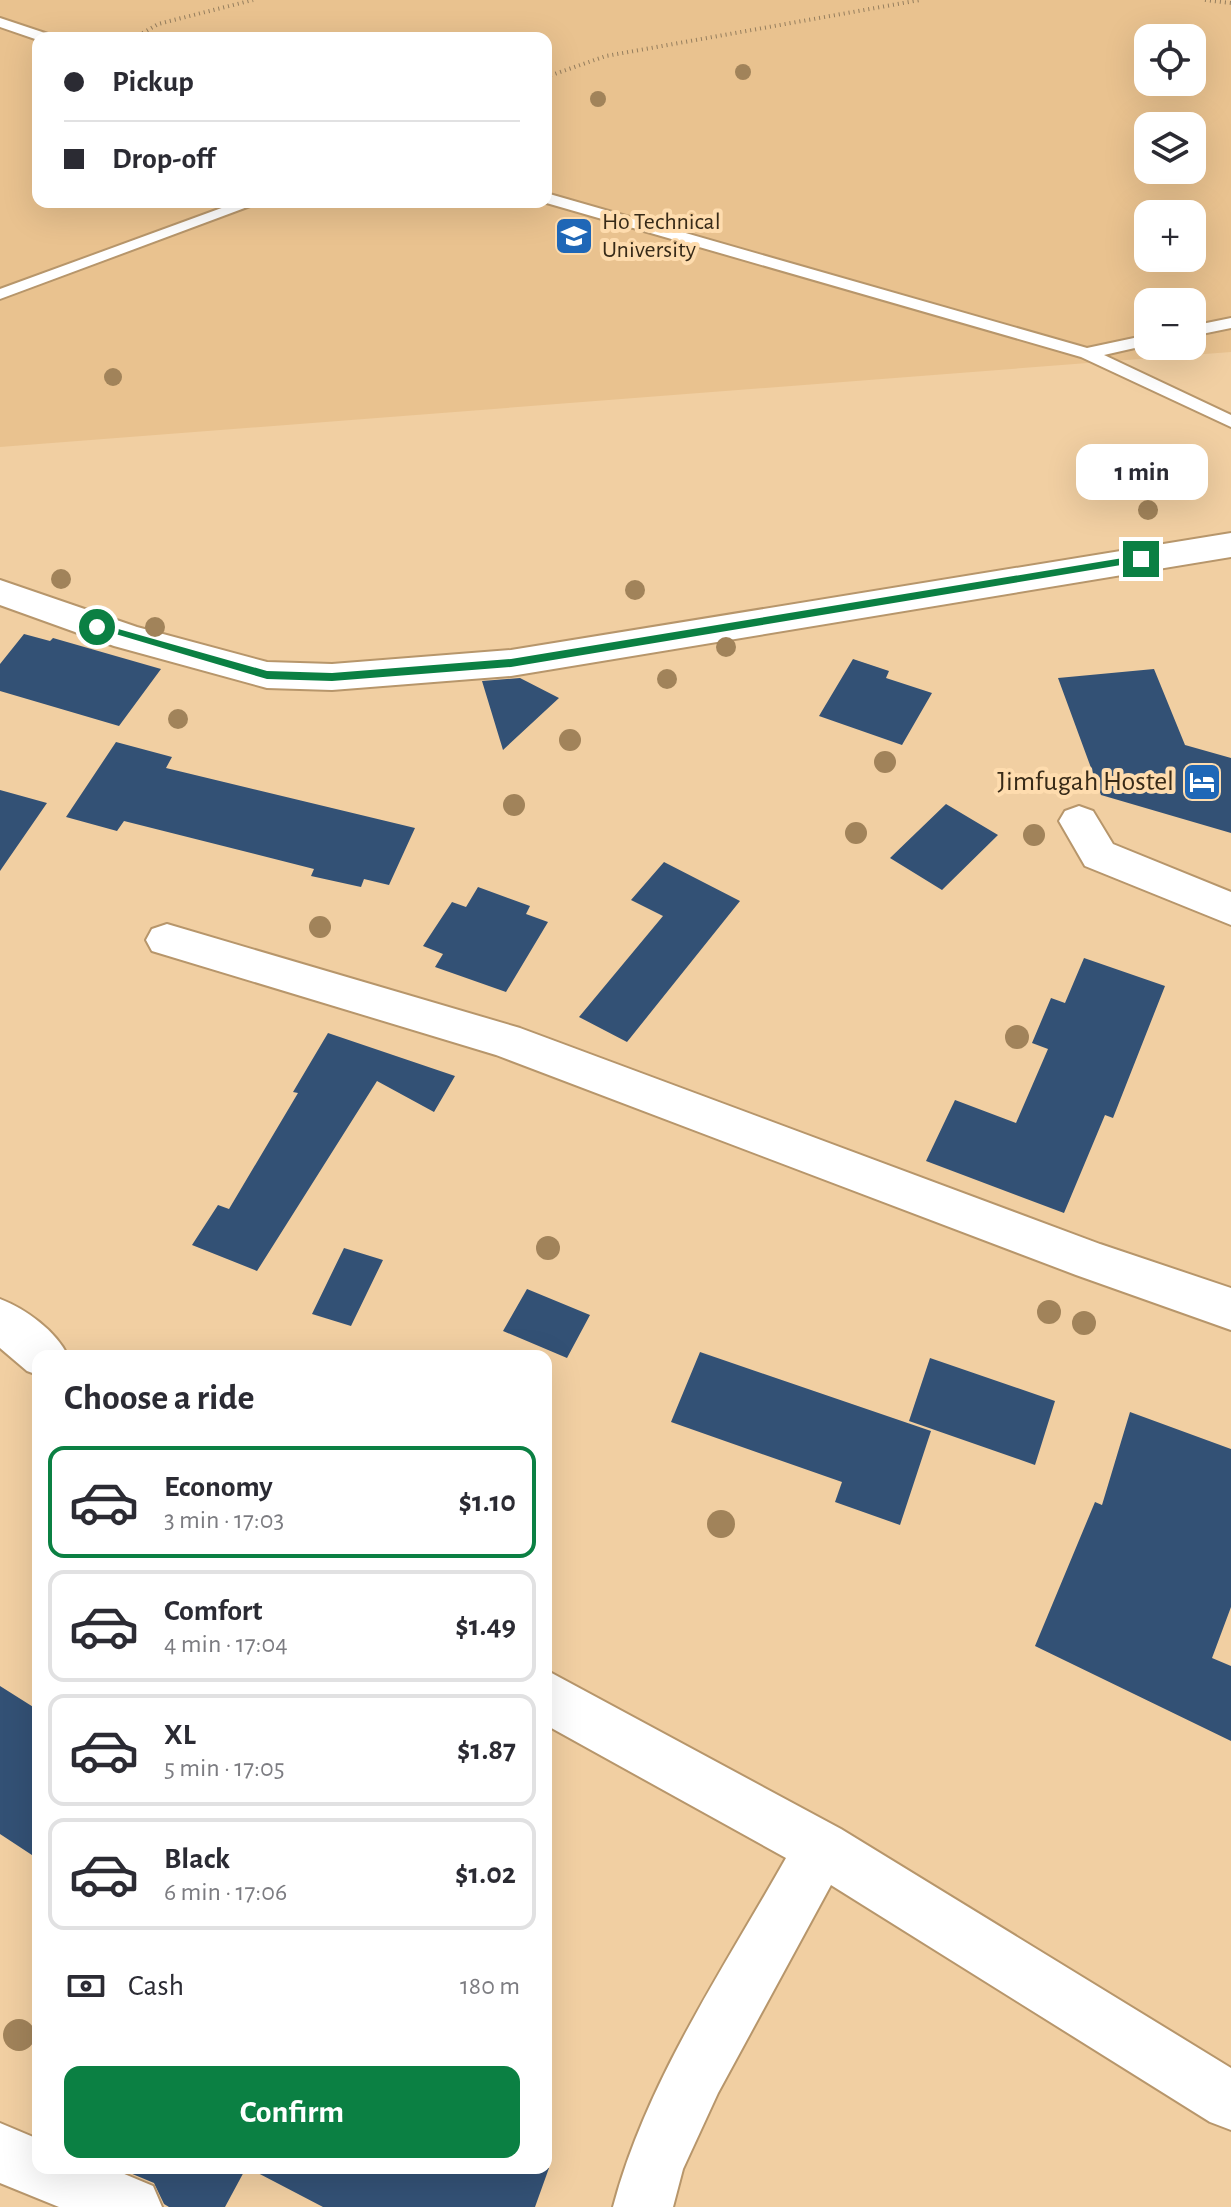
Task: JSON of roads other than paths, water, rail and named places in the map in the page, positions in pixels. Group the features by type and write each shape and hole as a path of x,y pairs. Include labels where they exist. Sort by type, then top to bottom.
{"street":[{"path":"0,592 127,637 267,675 332,677 511,663 1231,545"},
{"path":"1079,821 1099,855 1231,909"},
{"path":"167,940 505,1040 1092,1261 1231,1309"},
{"path":"0,1320 37,1350"},
{"path":"552,1699 822,1848 1231,2101"},
{"path":"643,2207 654,2164 697,2072 822,1848"},
{"path":"0,2153 32,2166"},
{"path":"51,2174 132,2207"}],"lane":[{"path":"0,22 32,33"},
{"path":"552,200 1087,353 1231,422"},
{"path":"0,294 236,208"},
{"path":"1206,328 1231,323"},
{"path":"1087,353 1134,343"}],"place":[{"name":"Ho Technical University","path":"574,236"},
{"name":"Jimfugah Hostel","path":"1202,782"}]}
